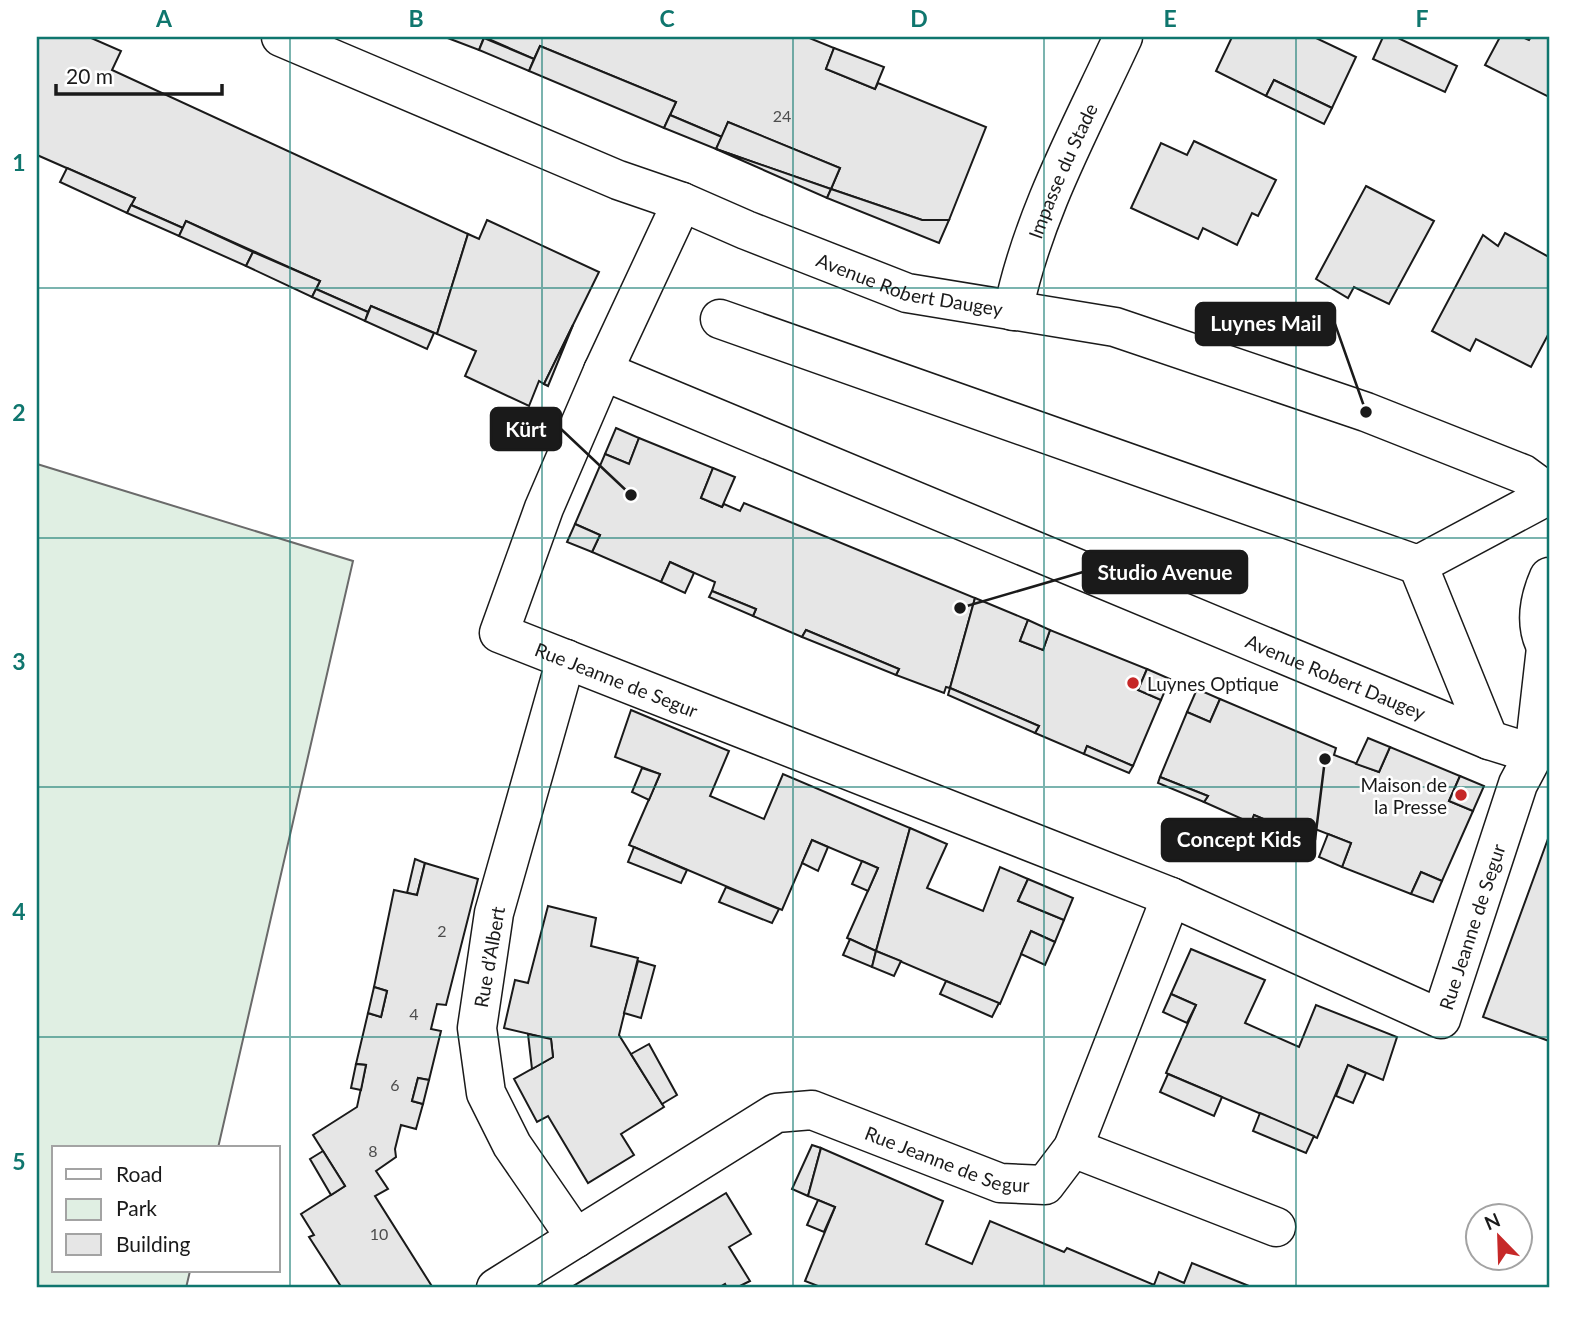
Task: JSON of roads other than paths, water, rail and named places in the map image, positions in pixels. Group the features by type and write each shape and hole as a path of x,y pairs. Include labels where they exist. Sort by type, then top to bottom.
{"street":[{"name":"Avenue Robert Daugey","path":"281,37 618,180 682,202 907,293 1115,327 1366,412 1523,474 1549,494 1418,565"},
{"name":"Impasse du Stade","path":"1013,311 1019,280 1037,225 1123,37"},
{"name":"Rue Jeanne de Segur","path":"682,202 603,371 544,508 499,633 1171,897 1441,1019 1518,784 1542,747 1548,650 1538,622 1541,596 1549,578"},
{"path":"720,319 1418,565 1489,740"},
{"name":"Avenue Robert Daugey","path":"603,371 1489,740 1542,747"},
{"name":"Rue d’Albert","path":"566,659 494,913 477,1028 486,1093 512,1144 576,1238"},
{"name":"Rue Jeanne de Segur","path":"576,1238 776,1113 812,1110 1000,1183 1045,1185 1073,1148 1171,897"},
{"path":"1073,1148 1276,1227"},
{"path":"496,1288 576,1238"}],"place":[{"name":"Luynes Mail","path":"1366,412"},
{"name":"Kürt","path":"631,495"},
{"name":"Studio Avenue","path":"960,608"},
{"name":"Luynes Optique","path":"1133,683"},
{"name":"Concept Kids","path":"1325,759"},
{"name":"Maison de la Presse","path":"1461,795"}]}
